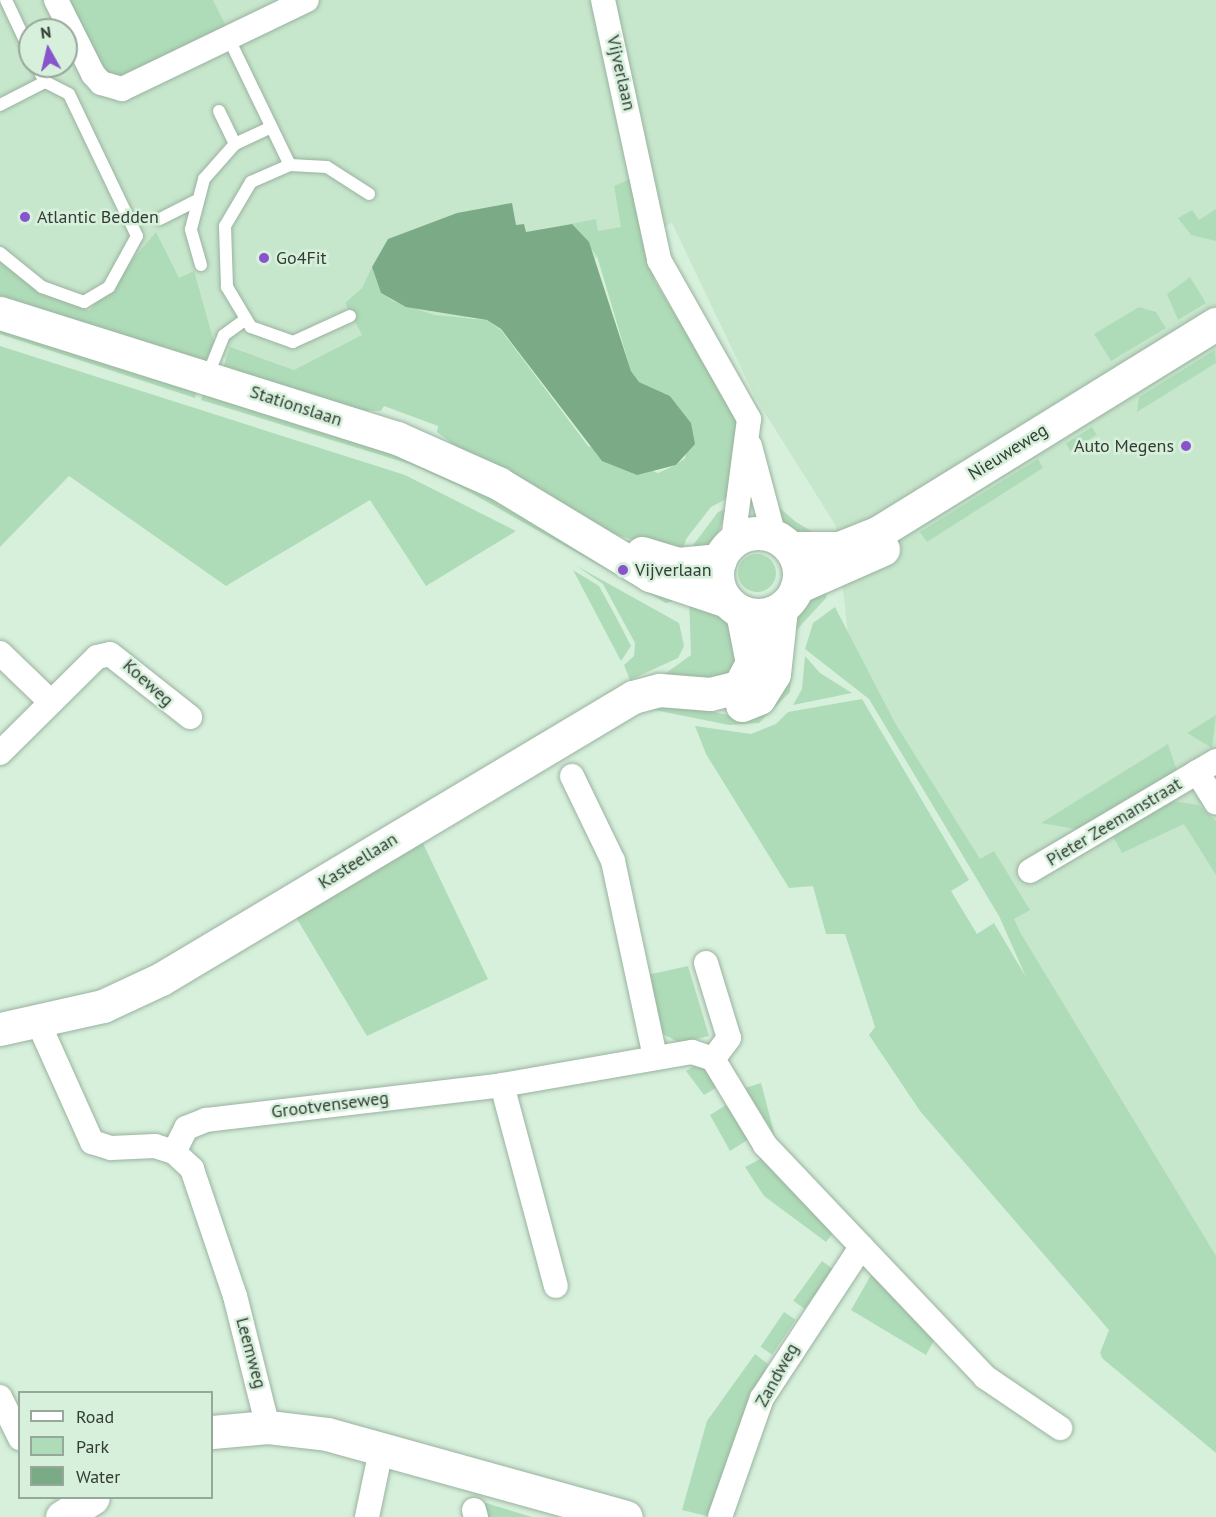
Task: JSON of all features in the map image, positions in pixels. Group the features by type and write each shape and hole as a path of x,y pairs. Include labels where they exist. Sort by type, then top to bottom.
{"street":[{"path":"56,0 93,74 111,87 135,85 307,0"},
{"name":"Vijverlaan","path":"603,0 659,260 745,405 749,443 782,542"},
{"name":"Stationslaan","path":"0,313 207,378 455,461 579,530 666,561 726,550"},
{"name":"Nieuweweg","path":"782,542 839,548 877,533 1216,324"},
{"name":"Nieuweweg","path":"789,598 890,546 1216,344"},
{"name":"Vijverlaan","path":"726,550 740,475 749,443"},
{"name":"Stationslaan","path":"579,530 610,555 650,575 735,607"},
{"path":"753,533 782,542 799,567 789,598 735,607 718,582 726,550 753,533"},
{"name":"Kasteellaan","path":"710,694 738,706 763,692 776,665 789,598"},
{"name":"Kasteellaan","path":"0,1029 103,1006 160,980 610,708 660,690 710,694 739,687 748,677 752,656 735,607"},
{"path":"0,653 51,702"},
{"name":"Koeweg","path":"0,753 97,657 110,654 190,717"},
{"name":"Pieter Zeemanstraat","path":"1030,871 1207,766 1216,802"},
{"path":"572,776 613,861 655,1057"},
{"path":"706,963 729,1038 713,1059 765,1145 986,1377 1060,1428"},
{"path":"38,1022 92,1142 174,1152"},
{"name":"Grootvenseweg","path":"174,1152 186,1128 206,1120 502,1085 692,1052 713,1059"},
{"path":"502,1085 556,1286"},
{"name":"Leemweg","path":"174,1152 201,1186 261,1385 268,1427"},
{"name":"Zandweg","path":"720,1517 762,1398 861,1247"},
{"path":"0,1397 18,1434"},
{"path":"213,1432 268,1427 327,1434 618,1512"},
{"path":"367,1517 381,1450"}],"lane":[{"path":"6,0 18,26"},
{"path":"229,39 290,165"},
{"path":"0,253 42,287 84,302 109,287 137,236 69,94 45,82 43,78"},
{"path":"0,105 45,82"},
{"path":"219,111 235,144"},
{"path":"201,265 191,239 195,201 211,167 235,144 271,127"},
{"path":"350,316 293,342 243,321 224,273 225,226 251,182 290,165 327,167 369,194"},
{"path":"160,219 195,201"},
{"path":"207,378 224,335 243,321"}],"shaded area":[{"path":"0,0 1216,0 1216,1273 849,645 836,526 755,397 672,223 315,388 0,284"}],"green space":[{"path":"64,0 213,0 227,28 129,77 105,71 78,24 78,18 74,18"},
{"path":"632,178 655,281 738,418 728,498 711,507 686,539 682,555 607,532 468,456 437,432 438,426 384,406 381,411 342,410 223,368 230,347 294,370 362,335 345,303 362,288 372,267 381,293 393,301 434,315 487,320 501,330 588,446 658,473 676,465 685,458 691,423 670,396 639,382 631,371 597,256 571,224 596,219 598,231 621,227 614,186"},
{"path":"1216,209 1216,241 1191,235 1178,218 1192,210 1199,220"},
{"path":"156,232 179,278 194,271 214,342 206,361 0,301 0,262 37,288 89,311"},
{"path":"1190,277 1206,303 1178,320 1167,294"},
{"path":"1139,307 1156,312 1166,328 1111,361 1094,334"},
{"path":"0,324 198,387 195,398 0,334"},
{"path":"0,346 405,475 516,531 426,586 370,500 226,586 69,476 0,547"},
{"path":"1215,350 1216,363 1137,412 1139,397"},
{"path":"205,389 444,467 679,599 666,603 459,486 410,464 201,400"},
{"path":"1092,427 1097,435 1070,451 1066,443"},
{"path":"1038,459 1043,468 927,542 920,532"},
{"path":"775,504 796,522 818,535 793,535 783,528"},
{"path":"728,508 713,546 691,548 718,512"},
{"path":"757,554 764,555 770,560 775,566 775,580 770,586 764,591 757,592 750,591 744,586 739,580 738,573 739,566 744,560 750,555"},
{"path":"575,565 679,623 684,646 678,658 630,680 624,665 634,656 635,643 603,584"},
{"path":"573,570 599,586 616,617 631,646 621,661"},
{"path":"827,590 826,598 791,636 791,612 806,597"},
{"path":"689,596 724,612 740,634 735,670 715,678 662,676 691,655"},
{"path":"835,607 895,723 980,859 994,851 1030,910 1014,919 1020,932 1216,1256 1216,1453 1103,1359 1100,1353 1109,1330 920,1111 869,1035 875,1027 845,934 826,934 813,886 789,888 706,754 695,726 751,734 776,724 788,712 862,699 969,880 951,891 977,934 994,923 1026,977 999,916 869,699 805,649 813,623"},
{"path":"794,648 790,692 759,723 729,725 645,708 695,708 733,716 786,649"},
{"path":"805,656 820,673 852,693 793,705 802,689"},
{"path":"1216,715 1212,748 1187,733"},
{"path":"1168,744 1177,771 1081,830 1041,823"},
{"path":"1173,801 1198,805 1216,821 1216,875 1184,824 1122,853 1113,837"},
{"path":"417,831 488,979 367,1036 291,909"},
{"path":"688,966 709,1036 680,1043 661,1033 647,975"},
{"path":"697,1064 707,1067 721,1085 704,1095 686,1071"},
{"path":"761,1083 775,1136 745,1088"},
{"path":"726,1105 749,1139 730,1151 710,1115"},
{"path":"766,1156 834,1232 826,1242 764,1196 745,1167"},
{"path":"822,1261 833,1269 805,1309 793,1301"},
{"path":"871,1275 937,1335 926,1355 851,1310"},
{"path":"784,1312 796,1320 772,1355 761,1347"},
{"path":"755,1354 768,1364 711,1517 682,1510 707,1421"},
{"path":"479,1501 532,1517 483,1517"}],"water":[{"path":"512,203 516,225 524,224 526,232 572,224 589,242 631,371 639,382 670,396 691,423 695,444 676,465 637,475 602,461 501,329 487,320 406,307 381,293 372,267 388,239 457,213"}],"place":[{"name":"Atlantic Bedden","path":"25,217"},
{"name":"Go4Fit","path":"264,258"},
{"name":"Auto Megens","path":"1186,446"},
{"name":"Vijverlaan","path":"623,570"}]}
